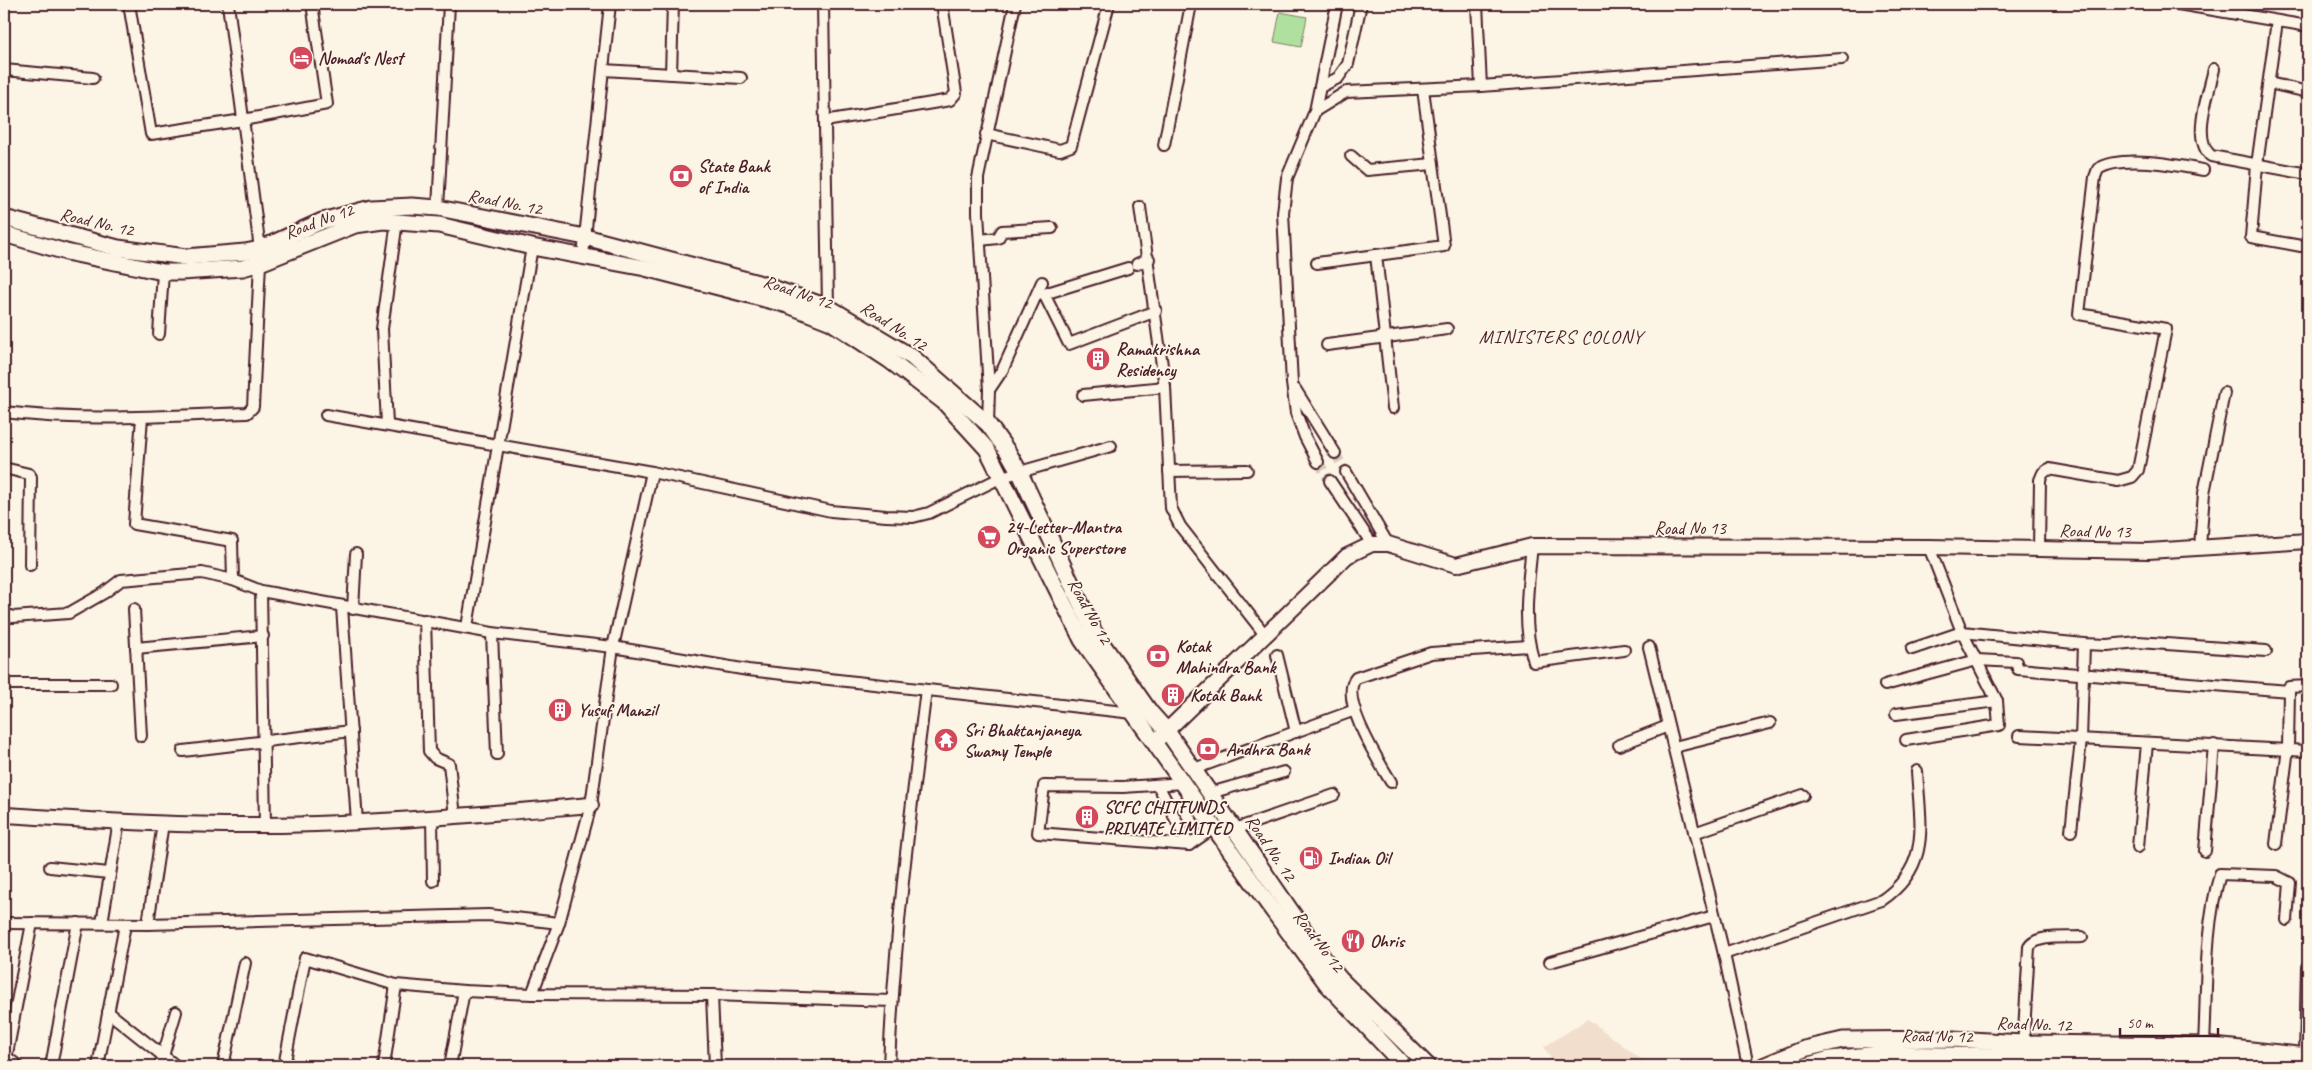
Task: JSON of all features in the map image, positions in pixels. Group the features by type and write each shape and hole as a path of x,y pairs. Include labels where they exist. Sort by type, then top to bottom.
{"main road":[{"name":"Road No. 12","path":"4,218 118,248 186,257 245,252 260,256 322,221 371,208 412,206 438,208 585,237 758,283 828,306 912,357 988,424 1020,473 1094,632 1150,712 1167,731 1194,769 1340,979 1428,1066"},
{"name":"Road No 12","path":"4,234 66,252 163,272 243,268 260,256 355,225 397,221 439,225 532,247 645,268 738,291 788,305 831,322 889,360 957,414 987,448 1032,536 1061,602 1082,640 1132,713 1155,742 1327,984 1404,1066"},
{"name":"Road No. 12","path":"1763,1066 1804,1049 1843,1040 1953,1039 2023,1050 2208,1057 2307,1056"},
{"name":"Road No 12","path":"1813,1065 1879,1054 1949,1060 2023,1050 2099,1062 2208,1057 2279,1066"}],"street":[{"path":"129,4 151,134 243,120 327,104 312,4"},
{"path":"4,412 52,418 142,417 246,413 253,407 260,256 228,4"},
{"path":"438,208 449,4"},
{"path":"583,256 610,4"},
{"path":"671,74 673,4"},
{"path":"823,4 828,306"},
{"path":"825,120 950,100 956,93 942,4"},
{"path":"988,424 989,390 978,178 1015,4"},
{"path":"986,134 1060,150 1071,146 1109,4"},
{"path":"1164,145 1191,4"},
{"path":"1318,462 1305,437 1296,413 1292,384 1283,213 1287,178 1315,111 1337,4"},
{"path":"1320,87 1338,78 1348,64 1361,4"},
{"path":"1478,4 1481,86"},
{"path":"2178,4 2308,26"},
{"path":"2277,21 2257,165 2251,237 2301,246"},
{"path":"1315,111 1346,92 1481,86 1842,59"},
{"path":"2214,69 2200,133 2206,152 2212,156 2308,174"},
{"path":"4,70 92,78"},
{"path":"603,70 741,78"},
{"path":"2269,83 2308,92"},
{"path":"1317,263 1444,246 1423,89"},
{"path":"1351,156 1367,170 1433,164"},
{"path":"2039,549 2040,480 2048,469 2118,481 2132,477 2138,470 2166,329 2079,314 2095,177 2098,170 2111,164 2162,162 2203,170"},
{"path":"1140,207 1149,260 1165,387 1171,508 1174,517 1266,636"},
{"path":"387,424 382,329 397,221"},
{"path":"980,240 998,238 1002,231 1052,228"},
{"path":"467,627 532,247"},
{"path":"1376,255 1393,408"},
{"path":"1149,260 1044,294 1069,344 1156,311"},
{"path":"159,334 163,272"},
{"path":"989,390 1003,369 1042,282"},
{"path":"1327,345 1447,329"},
{"path":"1292,384 1335,453"},
{"path":"1083,395 1165,387"},
{"path":"2200,547 2204,493 2224,393"},
{"path":"326,415 387,424 652,472 831,511 913,517 929,513 1002,477 1111,446"},
{"path":"142,417 134,524 232,541 233,580"},
{"path":"4,468 29,474 31,477 30,565"},
{"path":"1169,471 1247,470"},
{"path":"532,994 559,923 590,804 613,647 652,472"},
{"path":"1346,472 1388,544"},
{"path":"1330,481 1352,517 1372,544"},
{"name":"Road No 13","path":"1155,742 1347,556 1372,544 1388,544 1456,565 1532,546 1929,547 2148,551 2308,541"},
{"path":"1532,546 1528,587 1528,646 1534,662 1624,650"},
{"path":"1906,740 1999,726 1997,700 1962,632 1929,547"},
{"path":"353,609 356,554"},
{"path":"4,614 13,617 69,613 104,593 122,580 202,573 233,580 261,591 492,633 613,647 748,670 1132,713"},
{"path":"261,591 265,825"},
{"path":"342,607 357,822"},
{"path":"134,609 141,736"},
{"path":"425,620 429,751 434,758 449,764 455,816"},
{"path":"1912,649 1962,632 2084,644 2107,645 2138,642 2266,651"},
{"path":"492,633 497,754"},
{"path":"136,648 263,636"},
{"path":"2071,831 2081,740 2084,644"},
{"path":"1391,782 1368,744 1355,710 1350,691 1352,683 1356,678 1431,654 1528,646"},
{"path":"1649,647 1724,954 1748,1066"},
{"path":"1277,655 1296,732"},
{"path":"1885,684 1977,660 2016,662 2018,669 2289,691"},
{"path":"4,684 111,684"},
{"path":"2276,844 2288,748 2289,687 2308,686"},
{"path":"889,1066 892,1001 912,802 926,690"},
{"path":"1896,714 1997,700"},
{"path":"1194,769 1355,710"},
{"path":"1674,748 1770,723"},
{"path":"1619,745 1668,726"},
{"path":"183,751 352,731"},
{"path":"2020,736 2147,744 2288,748 2308,751"},
{"path":"2138,847 2147,744"},
{"path":"2205,850 2214,745"},
{"path":"1724,954 1882,900 1899,888 1912,870 1918,850 1921,830 1917,771"},
{"path":"1210,793 1284,772"},
{"path":"1184,783 1123,787 1044,786 1038,833 1189,845 1215,827"},
{"path":"1158,785 1189,845"},
{"path":"1235,829 1334,795"},
{"path":"1694,832 1803,795"},
{"path":"4,815 163,823 265,825 432,818 590,804"},
{"path":"432,818 433,881"},
{"path":"102,923 119,821"},
{"path":"148,924 163,823"},
{"path":"50,867 109,873"},
{"path":"2208,1057 2210,926 2214,895 2220,874 2276,876 2290,884 2287,920"},
{"path":"4,923 148,924 488,915 559,923"},
{"path":"1550,962 1714,916"},
{"path":"8,1061 32,923"},
{"path":"51,1066 78,923"},
{"path":"98,1066 125,924"},
{"path":"2023,1050 2028,947 2032,942 2039,939 2082,936"},
{"path":"284,1066 305,958 396,986 464,991 532,994 712,994 892,1001"},
{"path":"223,1066 245,963"},
{"path":"2307,966 2307,1056"},
{"path":"384,1066 396,986"},
{"path":"450,1066 464,991"},
{"path":"712,994 715,1066"},
{"path":"108,1012 176,1066"},
{"path":"160,1066 176,1012"}],"shaded area":[{"path":"1588,1019 1650,1066 1555,1066 1544,1047"}],"green space":[{"path":"1280,12 1307,17 1301,47 1274,42"}],"tunnel":[{"path":"1335,453 1346,472"},
{"path":"1318,462 1330,481"}],"place":[{"name":"Nomad's Nest","path":"301,58"},
{"name":"State Bank of India","path":"681,176"},
{"name":"Ramakrishna Residency","path":"1098,359"},
{"name":"24-Letter-Mantra Organic Superstore","path":"989,537"},
{"name":"Kotak Mahindra Bank","path":"1158,656"},
{"name":"Kotak Bank","path":"1173,695"},
{"name":"Yusuf Manzil","path":"560,710"},
{"name":"Sri Bhaktanjaneya Swamy Temple","path":"946,740"},
{"name":"Andhra Bank","path":"1208,749"},
{"name":"SCFC CHITFUNDS PRIVATE LIMITED","path":"1087,817"},
{"name":"Indian Oil","path":"1311,858"},
{"name":"Ohris","path":"1353,941"}],"district":[{"name":"MINISTERS COLONY","path":"1561,337"}]}
